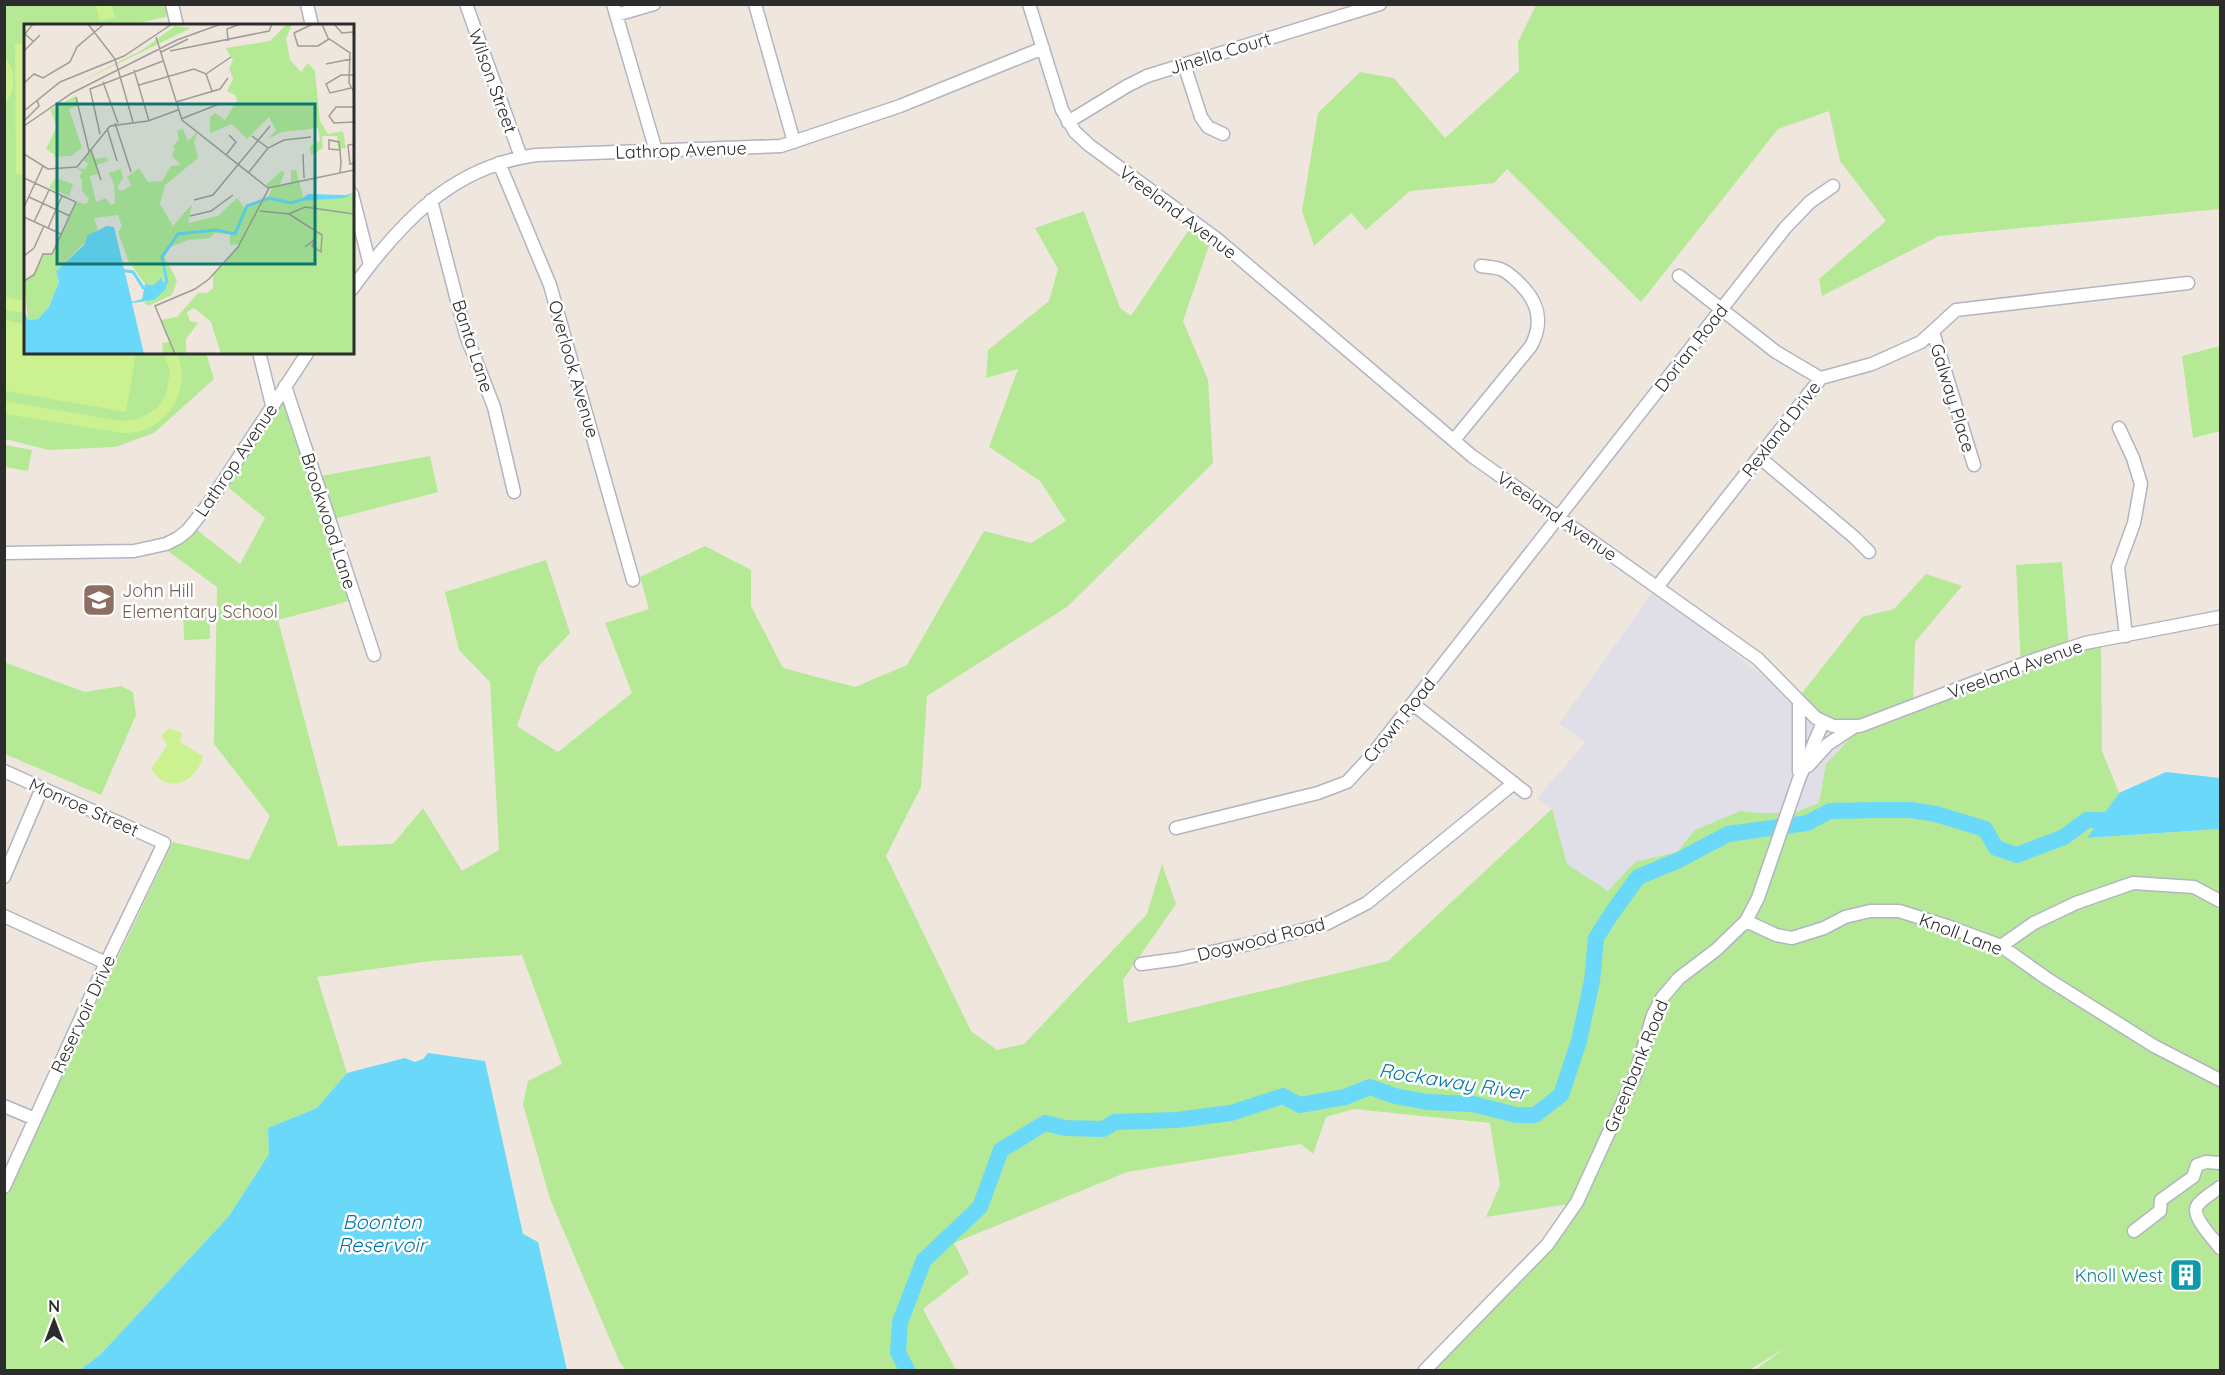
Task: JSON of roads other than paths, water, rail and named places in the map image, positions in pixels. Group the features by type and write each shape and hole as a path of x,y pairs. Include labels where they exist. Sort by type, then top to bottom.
{"street":[{"path":"172,4 177,24"},
{"path":"307,4 312,24"},
{"name":"Wilson Street","path":"466,4 521,157"},
{"path":"654,4 615,10 656,151"},
{"path":"754,4 794,142"},
{"name":"Vreeland Avenue","path":"1029,4 1062,110 1075,132 1098,152 1210,234 1454,440 1758,659 1799,702 1823,723 1840,727 1875,722 2037,658 2085,643 2220,617"},
{"name":"Jinella Court","path":"1068,122 1147,76 1380,4"},
{"name":"Lathrop Avenue","path":"354,285 391,238 431,200 457,183 499,163 521,157 781,146 900,106 1043,48"},
{"path":"1184,64 1201,117 1208,127 1223,134"},
{"name":"Overlook Avenue","path":"499,163 550,285 633,580"},
{"name":"Dorian Road","path":"1558,517 1785,228 1810,202 1833,186"},
{"name":"Banta Lane","path":"431,200 466,335 494,407 514,492"},
{"path":"354,202 370,265"},
{"path":"1454,440 1531,346 1538,328 1537,308 1532,297 1523,287 1502,269 1481,266"},
{"path":"1679,276 1776,352 1820,378"},
{"name":"Rexland Drive","path":"1657,587 1820,378 1872,364 1921,342 1956,310 2188,284"},
{"name":"Galway Place","path":"1933,332 1974,465"},
{"path":"259,354 272,405"},
{"name":"Lathrop Avenue","path":"4,553 134,550 166,544 177,538 188,530 204,511 307,354"},
{"name":"Brookwood Lane","path":"285,386 374,656"},
{"path":"2119,428 2133,458 2141,484 2134,523 2118,567 2126,636"},
{"path":"1759,457 1869,552"},
{"name":"Crown Road","path":"1176,828 1318,793 1347,782 1413,704 1558,517"},
{"name":"Greenbank Road","path":"1799,702 1799,779"},
{"path":"1413,704 1525,792"},
{"name":"Greenbank Road","path":"1425,1371 1560,1229 1586,1184 1636,1073 1653,1015 1662,998 1679,978 1716,950 1746,921 1766,880 1799,779 1823,723"},
{"name":"Greenbank Road","path":"1799,779 1813,759 1828,744 1855,726"},
{"name":"Monroe Street","path":"4,771 164,843"},
{"name":"Dogwood Road","path":"1141,964 1178,959 1243,945 1326,924 1367,903 1514,783"},
{"path":"4,877 42,788"},
{"name":"Reservoir Drive","path":"4,1187 106,963 164,843"},
{"path":"2001,946 2034,923 2065,908 2133,884 2194,887 2220,901"},
{"name":"Knoll Lane","path":"1746,921 1776,935 1792,938 1809,934 1845,916 1870,911 1899,911 1947,926 2001,946 2046,978 2154,1046 2220,1080"},
{"path":"4,916 106,963"},
{"path":"4,1106 35,1119"},
{"path":"2134,1231 2160,1211 2161,1200 2193,1177 2197,1166 2206,1162 2220,1163"},
{"path":"2220,1187 2201,1202 2196,1210 2198,1221 2220,1248"}],"water":[{"path":"2166,772 2220,778 2220,829 2087,838 2119,793"},
{"name":"Boonton Reservoir","path":"428,1053 485,1061 523,1234 538,1242 567,1370 80,1370 100,1355 229,1216 269,1154 268,1128 317,1108 347,1073 405,1058 415,1062 423,1059"}],"waterway":[{"name":"Rockaway River","path":"907,1370 898,1352 900,1322 924,1260 980,1207 1001,1150 1045,1123 1065,1128 1103,1129 1115,1122 1176,1120 1231,1113 1283,1096 1300,1105 1345,1097 1370,1087 1395,1096 1427,1102 1473,1104 1516,1115 1535,1115 1561,1095 1579,1041 1592,981 1596,938 1638,877 1679,860 1728,834 1807,823 1830,811 1911,810 1936,814 1985,829 1996,848 2017,855 2064,837 2087,820 2122,820"}],"place":[{"name":"John Hill Elementary School","path":"99,600"},
{"name":"Knoll West","path":"2186,1275"}]}
